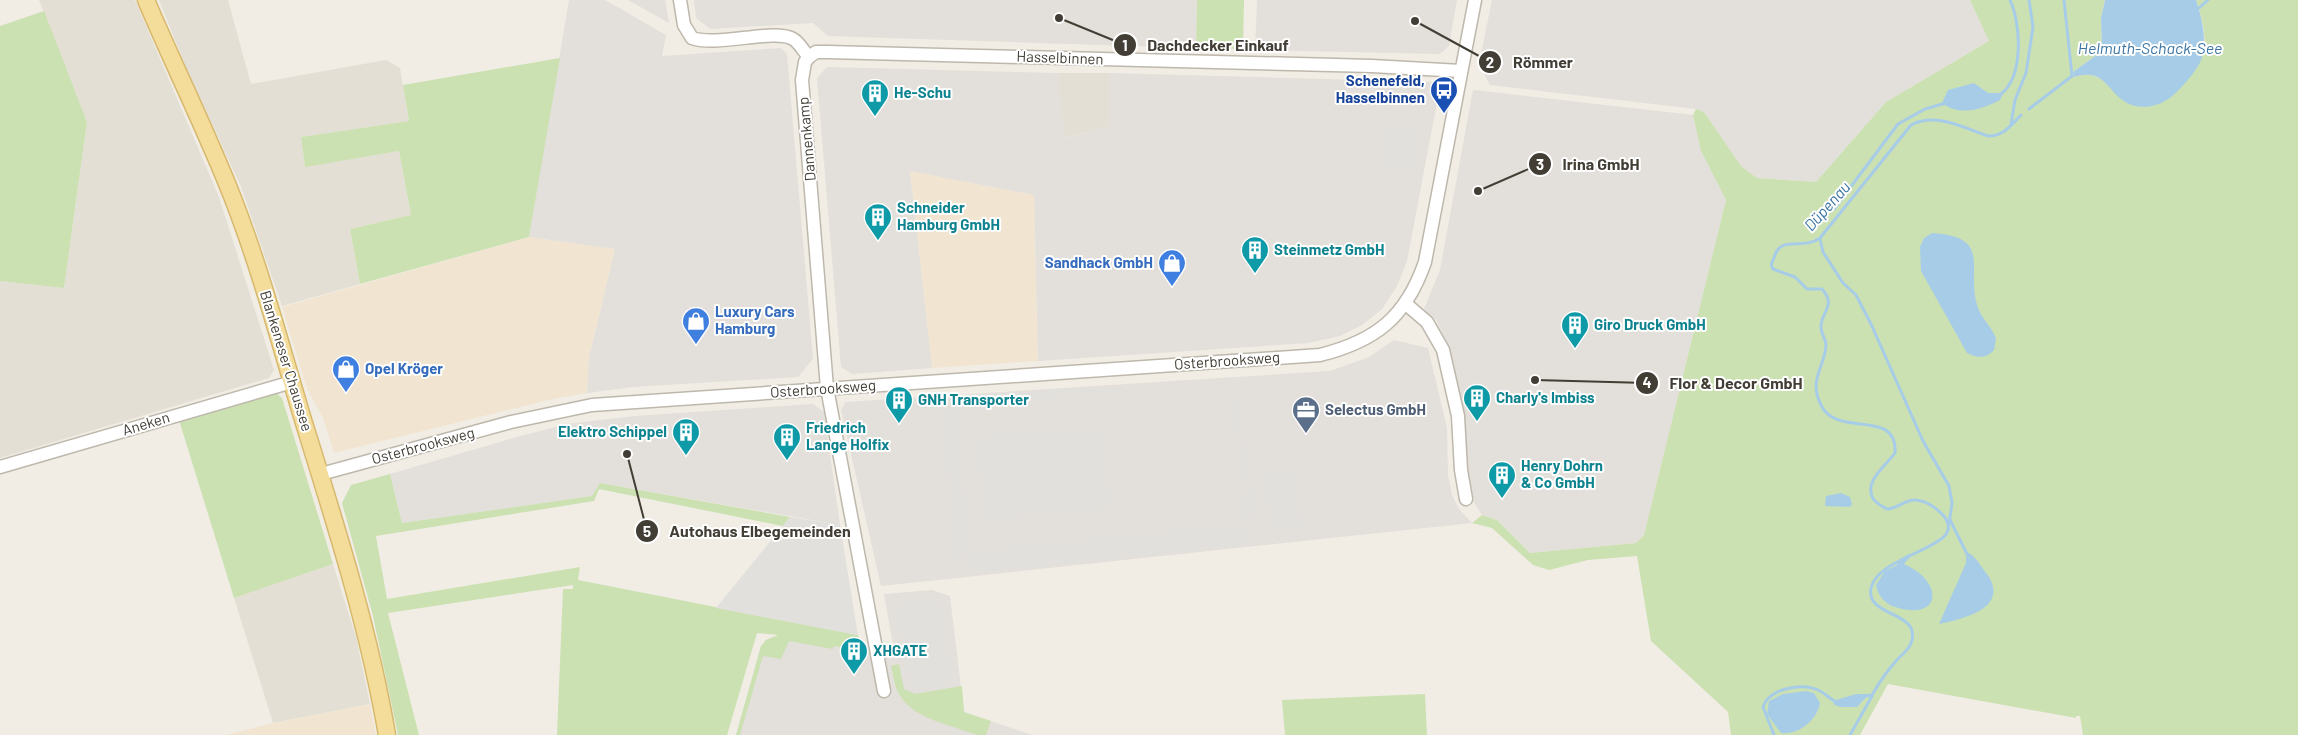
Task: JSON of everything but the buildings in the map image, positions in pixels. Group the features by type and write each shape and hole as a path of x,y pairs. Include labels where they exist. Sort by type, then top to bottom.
{"main road":[{"name":"Blankeneser Chaussee","path":"146,0 219,164 243,224 321,474 379,683 387,735"}],"street":[{"path":"680,0 684,25 692,38 707,40 782,36 794,39 809,57"},
{"name":"Osterbrooksweg","path":"321,474 511,422 592,404 1320,355 1347,348 1370,337 1393,320 1417,286 1426,262 1474,0"},
{"name":"Hasselbinnen","path":"809,57 816,52 846,52 1439,68 1461,71"},
{"name":"Dannenkamp","path":"809,57 805,62 802,80 827,388 884,691"},
{"path":"1406,304 1427,322 1443,350 1458,416 1461,470 1466,499"},
{"name":"Aneken","path":"0,467 292,382"}],"shaded area":[{"path":"39,0 135,0 219,197 274,370 269,378 0,458 0,281 64,288 87,122"},
{"path":"159,0 228,0 251,84 386,60 400,68 409,121 301,137 305,166 399,151 411,215 350,229 360,284 282,306 241,187 185,65"},
{"path":"569,0 605,0 666,35 662,56 781,48 787,54 813,359 798,377 633,387 587,393 589,358 615,249 529,237"},
{"path":"628,0 665,0 669,23"},
{"path":"694,0 1197,0 1196,48 828,36 813,23 710,29 696,18"},
{"path":"1257,0 1457,0 1449,46 1440,54 1255,50"},
{"path":"1492,0 1970,0 1989,41 1886,102 1816,182 1757,178 1741,166 1704,112 1696,109 1490,85 1479,64"},
{"path":"827,67 1057,73 1065,138 1109,126 1109,73 1432,82 1439,92 1407,261 1397,286 1382,309 1362,325 1340,336 1308,343 1038,361 1034,195 910,171 932,368 852,374 841,367 817,78"},
{"path":"1057,73 1109,73 1109,126 1064,138"},
{"path":"1473,90 1693,115 1701,151 1726,200 1644,535 1636,543 1530,553 1497,520 1482,515 1474,502 1466,462 1462,407 1446,341 1436,320 1424,309 1440,270"},
{"path":"1380,124 1417,124 1417,168 1382,169"},
{"path":"910,171 1034,195 1038,361 932,368"},
{"path":"529,237 615,249 589,358 587,393 553,399 334,453 323,418 307,389 282,307"},
{"path":"1394,340 1428,348 1447,428 1448,475 1452,495 1459,509 1472,523 881,586 841,410 846,402 1330,371 1369,357"},
{"path":"1133,388 1133,391 987,401 987,395"},
{"path":"1235,395 1257,513 1244,522 1241,495 1246,491 1229,396"},
{"path":"956,399 970,550 956,564 942,419"},
{"path":"813,404 824,412 840,525 600,483 593,496 402,523 390,474 567,424 634,416"},
{"path":"1075,429 1076,433 1102,431 1110,507 985,520 976,437"},
{"path":"1292,467 1302,527 1273,532 1262,472"},
{"path":"790,517 840,525 858,635 716,608"},
{"path":"1245,524 1247,544 972,572 970,552"},
{"path":"333,564 356,637 370,704 273,723 234,598"},
{"path":"932,590 950,596 964,712 1032,735 736,735 761,646 766,640 780,635 862,651 893,645 884,594"},
{"path":"939,597 953,682 910,690 895,605"},
{"path":"370,704 376,735 226,735 273,723"}],"green space":[{"path":"1197,0 1244,0 1243,49 1196,48"},
{"path":"1970,0 2105,0 2101,18 2102,51 2073,72 2074,77 2092,75 2106,83 2114,92 2171,97 2191,74 2202,54 2204,31 2196,0 2298,0 2298,735 2083,735 2080,716 2076,716 2076,718 1888,684 1860,735 1731,735 1728,712 1651,641 1637,556 1588,560 1549,570 1533,565 1492,528 1472,523 1482,515 1497,520 1530,553 1636,543 1644,535 1726,200 1701,151 1693,115 1696,109 1704,112 1741,166 1757,178 1816,182 1886,102 1989,41"},
{"path":"44,11 87,122 64,288 0,281 0,26"},
{"path":"560,58 529,237 360,284 350,229 411,215 399,151 305,167 301,137 409,121 403,85"},
{"path":"274,391 282,398 333,564 234,598 179,420"},
{"path":"390,474 402,523 592,496 600,483 790,517 783,526 599,489 594,501 376,536 387,599 580,567 578,580 858,635 862,651 834,646 833,649 789,641 781,659 763,656 740,735 736,735 761,646 766,640 778,635 757,633 727,735 557,735 563,589 573,589 573,585 388,613 419,735 398,735 373,616 342,503 351,485"},
{"path":"899,664 904,689 915,694 962,686 964,712 991,721 986,735 977,735 944,724 912,709 904,701 896,686 891,666"},
{"path":"1425,694 1427,735 1285,735 1282,700"}],"water":[{"name":"Helmuth-Schack-See","path":"2105,0 2196,0 2203,28 2204,43 2202,57 2181,88 2162,103 2143,107 2135,106 2119,97 2101,79 2086,75 2074,77 2073,72 2102,51 2101,18"},
{"path":"1974,83 1988,93 2003,93 2000,100 1979,109 1964,111 1956,110 1942,103 1948,90"},
{"path":"1932,233 1951,236 1963,241 1970,248 1973,256 1974,291 1977,305 1996,338 1994,350 1988,355 1978,357 1967,353 1921,271 1920,247 1924,238"},
{"path":"1841,493 1850,497 1852,504 1850,507 1825,506 1826,496"},
{"path":"1969,553 1977,560 1987,574 1993,586 1993,595 1989,603 1981,610 1960,619 1939,624 1966,563 1966,555"},
{"path":"1909,554 1910,557 1904,564 1917,571 1926,580 1931,589 1932,598 1929,604 1922,609 1911,610 1891,606 1880,596 1876,585 1885,571 1897,565 1899,560"},
{"path":"1806,691 1814,693 1820,703 1815,715 1800,729 1794,732 1781,733 1767,714 1769,701 1783,694"},
{"path":"1856,694 1869,694 1857,707 1840,707 1833,704 1836,700"}],"waterway":[{"path":"2001,94 2014,75 2017,63 2018,36 2014,10 2010,0"},
{"name":"Düpenau","path":"2011,124 2015,100 2026,73 2033,27 2029,0"},
{"path":"2064,0 2072,76"},
{"path":"2199,8 2208,0"},
{"name":"Düpenau","path":"2029,109 2072,76"},
{"path":"1834,209 1898,124 1925,109 1946,103"},
{"name":"Düpenau","path":"1866,696 1872,695 1889,669 1909,648 1912,641 1911,628 1901,618 1879,607 1871,596 1871,588 1878,576 1890,566 1936,543 1946,535 1948,525 1942,514 1923,502 1912,500 1887,509 1874,500 1871,487 1877,475 1895,453 1893,439 1887,431 1877,427 1852,423 1829,415 1821,405 1816,388 1818,374 1825,353 1826,343 1821,327 1828,300 1822,289 1807,289 1795,277 1773,269 1772,263 1777,251 1781,247 1813,242 1820,238 1911,125 1921,121 1940,121 1988,136 1994,136 2007,129 2021,115"},
{"path":"1820,239 1823,252 1843,283 1856,295 1871,324 1923,441 1949,486 1952,503 1949,524"},
{"path":"1950,520 1967,554"},
{"name":"Düpenau","path":"1774,735 1763,707 1766,701 1779,691 1795,687 1811,688 1821,691 1838,703"},
{"path":"1850,735 1872,696"}],"place":[{"name":"Dachdecker Einkauf","path":"1059,18"},
{"name":"Römmer","path":"1415,21"},
{"name":"Schenefeld, Hasselbinnen","path":"1444,114"},
{"name":"He-Schu","path":"875,117"},
{"name":"Irina GmbH","path":"1478,191"},
{"name":"Schneider Hamburg GmbH","path":"878,241"},
{"name":"Steinmetz GmbH","path":"1255,274"},
{"name":"Sandhack GmbH","path":"1172,287"},
{"name":"Luxury Cars Hamburg","path":"696,345"},
{"name":"Giro Druck GmbH","path":"1575,349"},
{"name":"Flor & Decor GmbH","path":"1535,380"},
{"name":"Opel Kröger","path":"346,393"},
{"name":"Charly's Imbiss","path":"1477,422"},
{"name":"GNH Transporter","path":"899,424"},
{"name":"Selectus GmbH","path":"1306,434"},
{"name":"Autohaus Elbegemeinden","path":"627,454"},
{"name":"Elektro Schippel","path":"686,456"},
{"name":"Friedrich Lange Holfix","path":"787,461"},
{"name":"Henry Dohrn & Co GmbH","path":"1502,499"},
{"name":"XHGATE","path":"854,675"}]}
